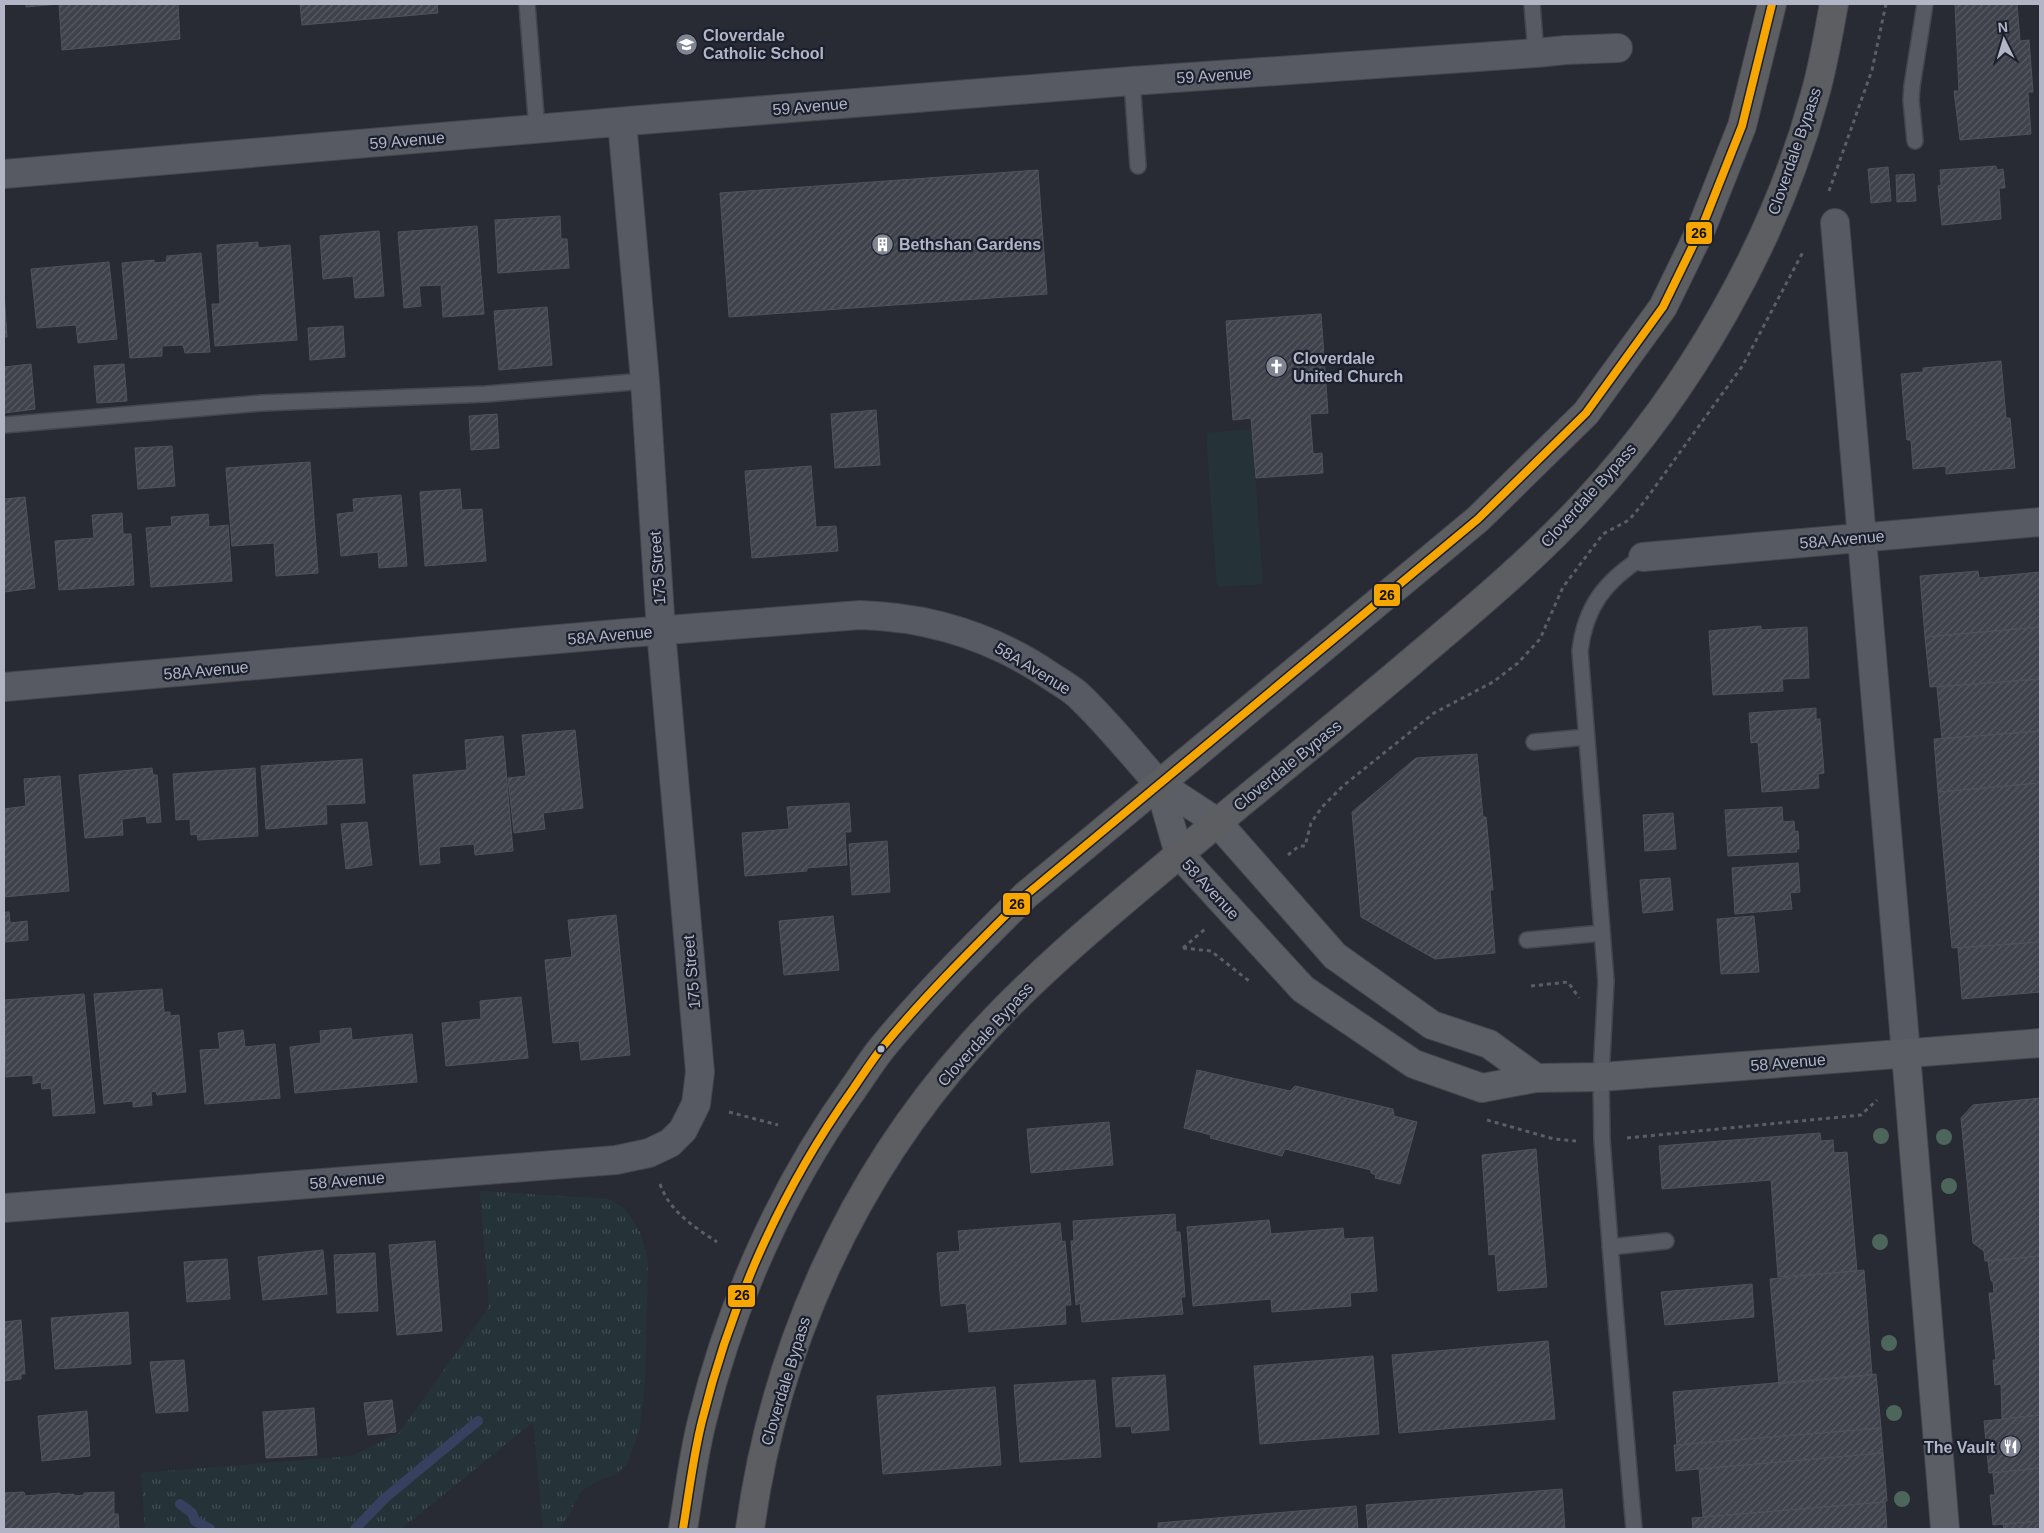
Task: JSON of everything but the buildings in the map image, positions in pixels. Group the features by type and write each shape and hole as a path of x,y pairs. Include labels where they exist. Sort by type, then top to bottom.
{"highway":[{"path":"683,1529 702,1422 714,1377 740,1301 772,1226 803,1165 839,1108 880,1050 960,959 1026,896 1478,520 1586,413 1663,307 1702,227 1742,126 1772,4"},
{"name":"Cloverdale Bypass","path":"750,1529 756,1480 773,1412 806,1312 864,1192 887,1156 931,1095 985,1031 1045,970 1179,854 1358,707 1546,543 1589,499 1629,453 1703,347 1767,229 1792,165 1814,99 1834,4"}],"street":[{"name":"59 Avenue","path":"4,174 537,128 1132,81 1566,50 1618,48"},
{"name":"175 Street","path":"622,122 645,381 661,631 700,1072 696,1104 683,1130"},
{"path":"1835,223 1945,1529"},
{"name":"58A Avenue","path":"1643,557 2040,522"},
{"name":"58A Avenue","path":"4,687 860,615 892,616 932,624 994,643 1035,665 1076,693 1159,784"},
{"path":"1159,784 1218,822 1335,956 1432,1025 1489,1044 1536,1078"},
{"name":"58 Avenue","path":"1159,784 1179,854 1303,989 1414,1064 1482,1088 1536,1078 1601,1077 2040,1043"},
{"name":"58 Avenue","path":"4,1208 616,1160 649,1153 670,1143 683,1130"}],"lane":[{"path":"527,4 537,128"},
{"path":"1532,4 1536,53"},
{"path":"1915,141 1911,100 1912,86 1925,4"},
{"path":"1132,81 1138,166"},
{"path":"4,425 262,403 486,394 645,381"},
{"path":"1634,1529 1602,1140 1601,1077 1606,982 1580,673 1580,652 1582,632 1591,608 1604,589 1619,574 1643,557"},
{"path":"1534,742 1586,737"},
{"path":"1527,940 1602,933"},
{"path":"1610,1247 1666,1241"}],"path":[{"path":"1299,846 1305,846"},
{"path":"1531,986 1568,982 1581,1000"},
{"path":"1625,1138 1861,1115 1877,1100"},
{"path":"729,1112 778,1125"},
{"path":"660,1184 664,1197 682,1218 717,1242"}],"green space":[{"path":"1252,429 1263,584 1217,587 1206,433"},
{"path":"480,1191 609,1199 624,1208 640,1232 648,1261 645,1381 640,1428 627,1464 616,1474 598,1481 581,1491 559,1529 543,1529 533,1422 401,1529 145,1529 141,1473 352,1456 399,1433 489,1307"}],"waterway":[{"path":"355,1529 385,1498 478,1421"},
{"path":"180,1504 192,1513 195,1521 210,1529"}],"transit line":[{"name":"26","path":"683,1529 702,1421 728,1333 744,1290 782,1206 804,1166 827,1127 881,1049 933,989 1026,895 1478,519 1586,413 1663,307 1702,227 1742,126 1772,4"}],"place":[{"name":"Cloverdale Catholic School","path":"687,44"},
{"name":"Bethshan Gardens","path":"883,244"},
{"name":"Cloverdale United Church","path":"1277,367"},
{"name":"The Vault","path":"2011,1447"}]}
